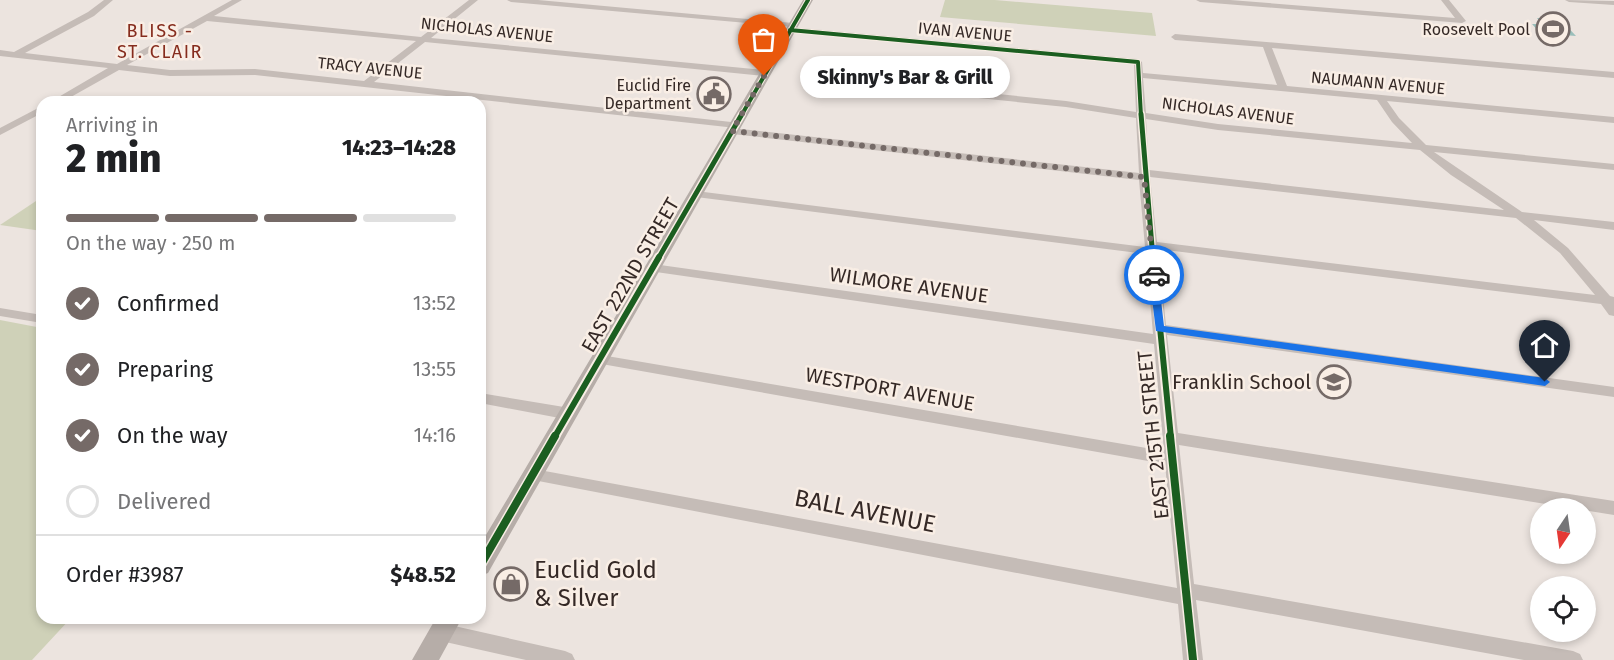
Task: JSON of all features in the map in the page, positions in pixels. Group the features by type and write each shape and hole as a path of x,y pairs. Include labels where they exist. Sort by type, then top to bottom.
{"street":[{"path":"0,62 91,14 109,0"},
{"path":"66,96 238,0"},
{"path":"366,84 474,0"},
{"name":"IVAN AVENUE","path":"511,0 792,28 1138,68"},
{"name":"EAST 222ND STREET","path":"486,557 808,0"},
{"path":"1200,0 1257,2 1462,21 1445,0"},
{"path":"1569,0 1614,3"},
{"name":"NICHOLAS AVENUE","path":"206,18 765,73"},
{"path":"1175,37 1614,75"},
{"path":"1268,45 1283,89"},
{"name":"TRACY AVENUE","path":"0,52 170,73 255,72 466,96"},
{"name":"NAUMANN AVENUE","path":"1138,68 1283,89 1614,120"},
{"name":"EAST 215TH STREET","path":"1138,68 1144,175 1193,660"},
{"name":"NICHOLAS AVENUE","path":"840,81 1066,104 1218,127 1614,167"},
{"name":"TRACY AVENUE","path":"486,98 1144,175 1614,226"},
{"path":"1380,98 1403,131 1436,160 1546,234 1610,301 1614,312"},
{"path":"0,132 36,112"},
{"path":"696,194 1610,301"},
{"name":"WILMORE AVENUE","path":"653,268 1614,392"},
{"path":"0,312 36,318"},
{"name":"WESTPORT AVENUE","path":"600,360 1173,459"},
{"path":"486,399 570,414"},
{"path":"1171,438 1614,508"},
{"name":"BALL AVENUE","path":"534,475 1186,594 1574,660"},
{"path":"425,660 445,625 565,660"}],"green space":[{"path":"945,0 995,0 1152,13 1156,36 940,17"},
{"path":"36,201 36,230 0,225"},
{"path":"0,320 36,327 36,624 65,624 32,660 0,660"}],"water":[{"name":"Roosevelt Pool","path":"1537,18 1561,20 1576,36 1540,33 1532,24 1542,24"}],"cycle path":[{"path":"486,556 808,0"},
{"path":"790,30 1138,62 1144,173 1193,660"}],"way so far":[{"path":"764,76 732,131 1144,177 1154,275"}],"place":[{"name":"Roosevelt Pool","path":"1553,29"},
{"name":"Skinny's Bar & Grill","path":"764,76"},
{"name":"Euclid Fire Department","path":"714,94"},
{"name":"Franklin School","path":"1334,382"},
{"name":"Euclid Gold & Silver","path":"511,584"}],"district":[{"name":"BLISS - ST. CLAIR","path":"160,42"}],"route":[{"path":"1154,275 1159,329 1545,382"}]}
